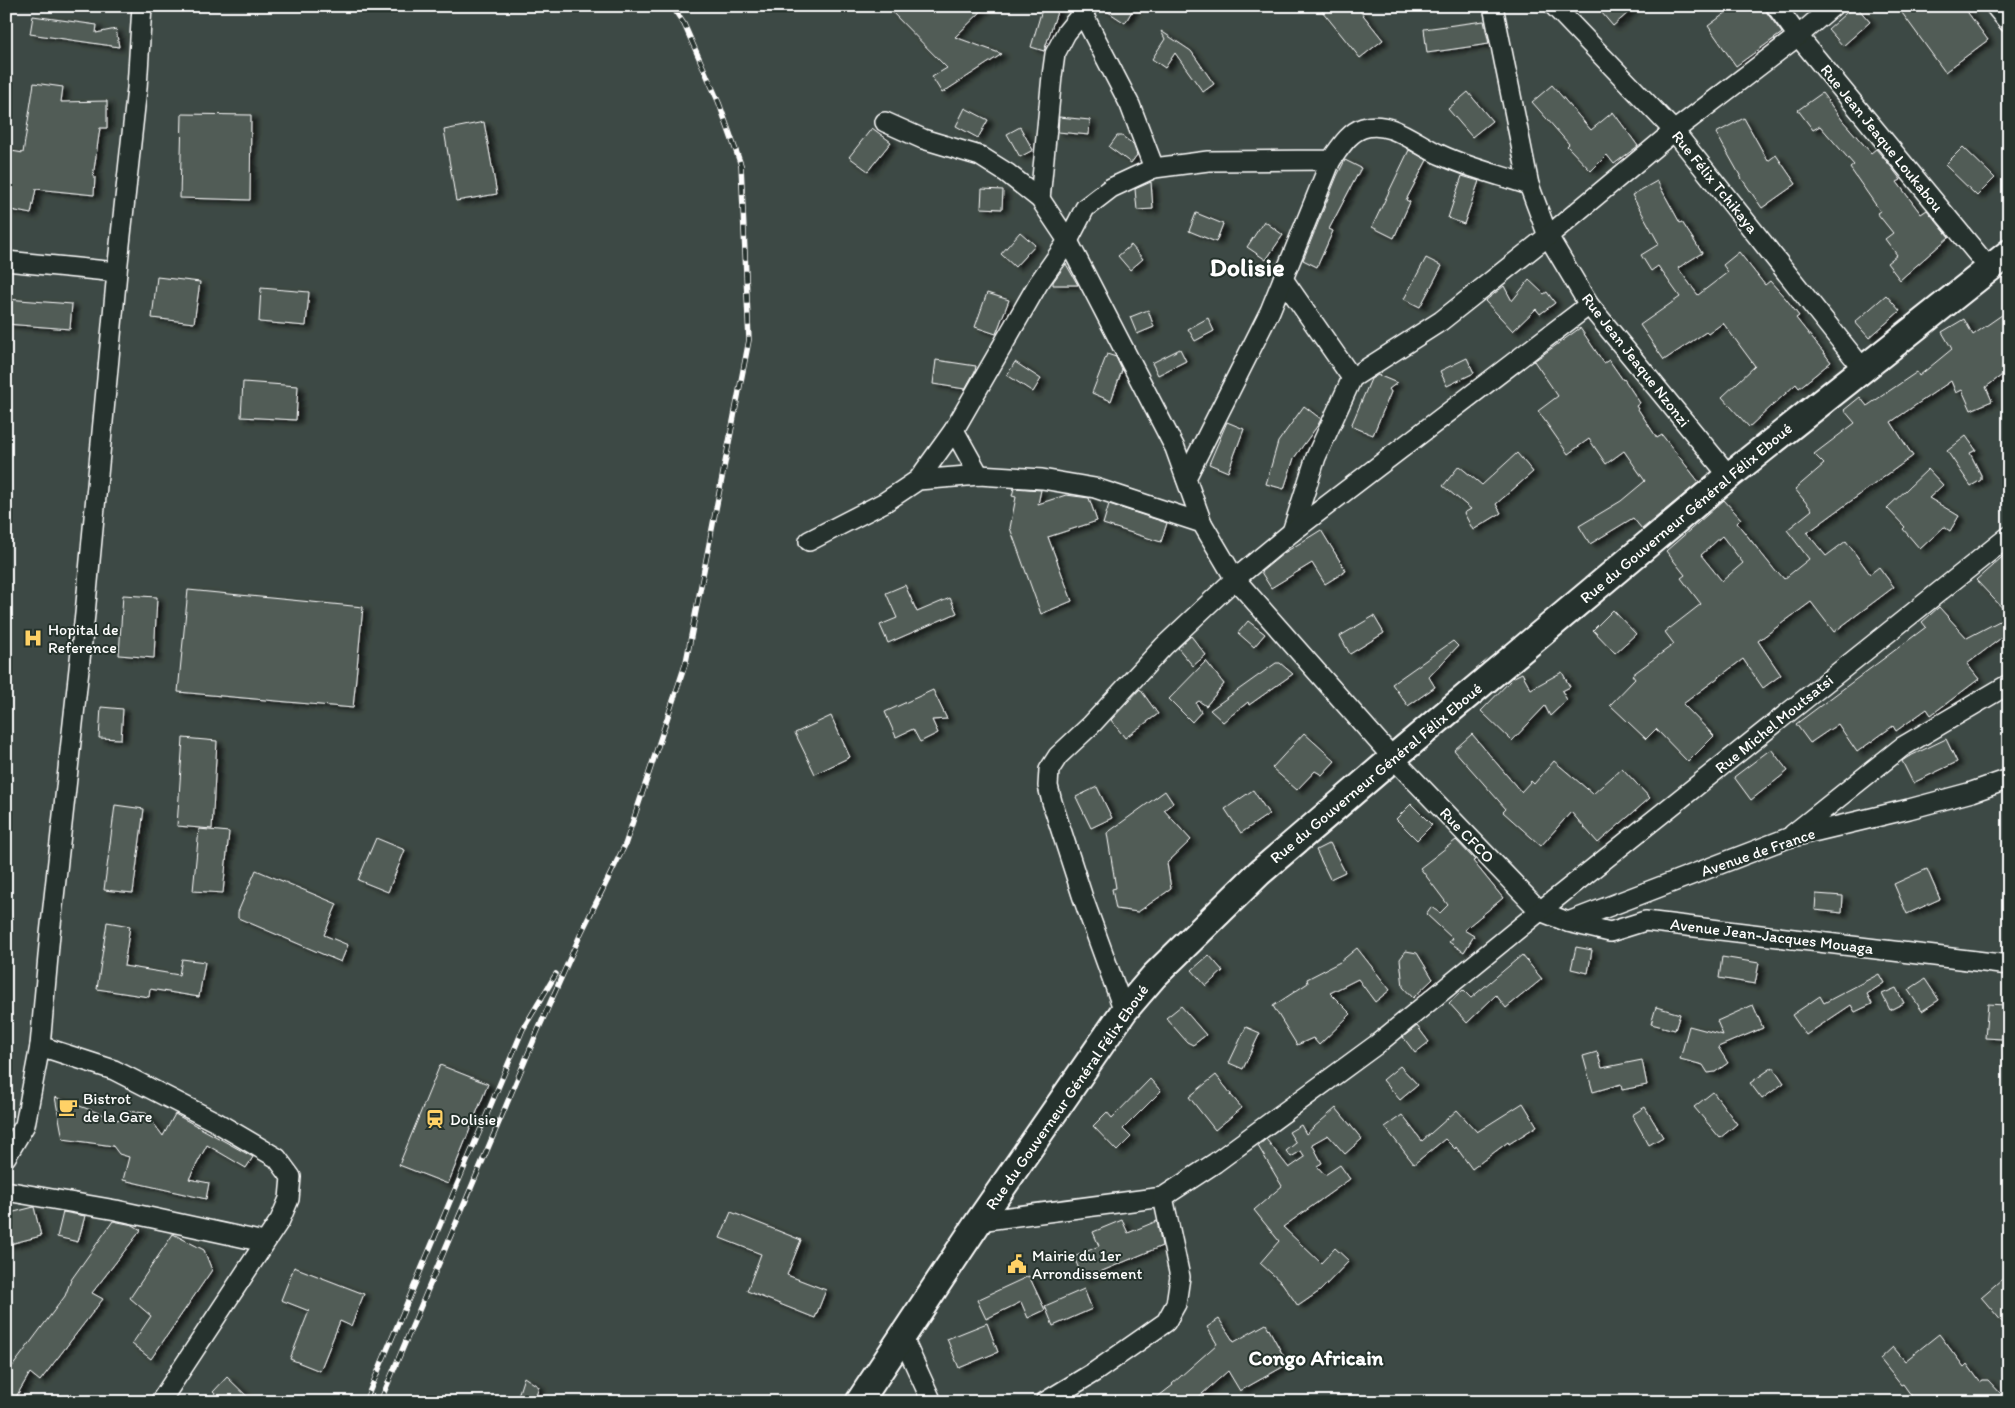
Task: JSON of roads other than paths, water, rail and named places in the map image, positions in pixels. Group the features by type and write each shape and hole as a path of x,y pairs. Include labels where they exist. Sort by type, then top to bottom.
{"main road":[{"name":"Rue du Gouverneur Général Félix Eboué","path":"859,1402 979,1221 1124,1011 1154,976 1259,873 1393,758 1729,476 1999,261"}],"street":[{"path":"6,1157 25,1125 40,1046 137,88 142,6"},
{"name":"Rue Jean Jeaque Nzonzi","path":"1493,6 1529,184 1548,236 1589,305 1729,476"},
{"name":"Rue Félix Tchikaya","path":"1554,6 1674,131 1863,368"},
{"name":"Rue Jean Jeaque Loukabou","path":"1776,6 1798,36 1999,261"},
{"path":"1292,532 1316,457 1352,378 1441,321 1548,236 1674,131 1798,36 1833,6"},
{"path":"1995,6 2009,24"},
{"path":"1040,199 1055,54 1066,33 1085,10 1130,105 1154,168"},
{"name":"Rue CFCO","path":"886,122 923,139 980,156 1040,199 1068,241 1175,448 1202,523 1235,579 1393,758 1540,911"},
{"path":"1186,478 1270,311 1331,160 1352,133 1378,126 1411,138 1441,155 1529,184"},
{"path":"809,541 885,502 918,480 954,430 1038,284 1068,241 1085,208 1111,188 1154,168 1208,161 1331,160"},
{"path":"6,261 117,272"},
{"path":"1283,279 1352,378"},
{"path":"1124,1011 1083,898 1052,802 1048,786 1049,770 1058,756 1091,725 1164,646 1235,579 1292,532 1589,305"},
{"path":"954,430 979,475"},
{"path":"918,480 979,475 1042,479 1095,488 1202,523"},
{"name":"Rue Michel Moutsatsi","path":"1163,1197 1215,1163 1376,1045 1540,911 2009,536"},
{"path":"1788,838 1902,747 2009,684"},
{"name":"Avenue de France","path":"1568,922 1788,838 1909,810 2009,779"},
{"name":"Avenue Jean-Jacques Mouaga","path":"1540,911 1568,922 1610,932 1645,921 2009,965"},
{"path":"40,1046 114,1070 216,1122 277,1158 291,1177 289,1199 280,1220 160,1402"},
{"path":"6,1191 116,1210 264,1242"},
{"path":"979,1221 1163,1197 1180,1277 1176,1304 1166,1322 1096,1371 1045,1402"},
{"path":"902,1336 932,1402"}],"railway":[{"path":"380,1402 539,1028 582,931 625,845 686,662 749,340 741,165 719,103 684,24 672,6"},
{"path":"365,1402 523,1029 556,974"}],"place":[{"name":"Hopital de Reference","path":"33,638"},
{"name":"Bistrot de la Gare","path":"68,1107"},
{"name":"Dolisie","path":"435,1119"},
{"name":"Mairie du 1er Arrondissement","path":"1017,1264"}],"district":[{"name":"Dolisie","path":"1247,267"},
{"name":"Congo Africain","path":"1316,1357"}]}
